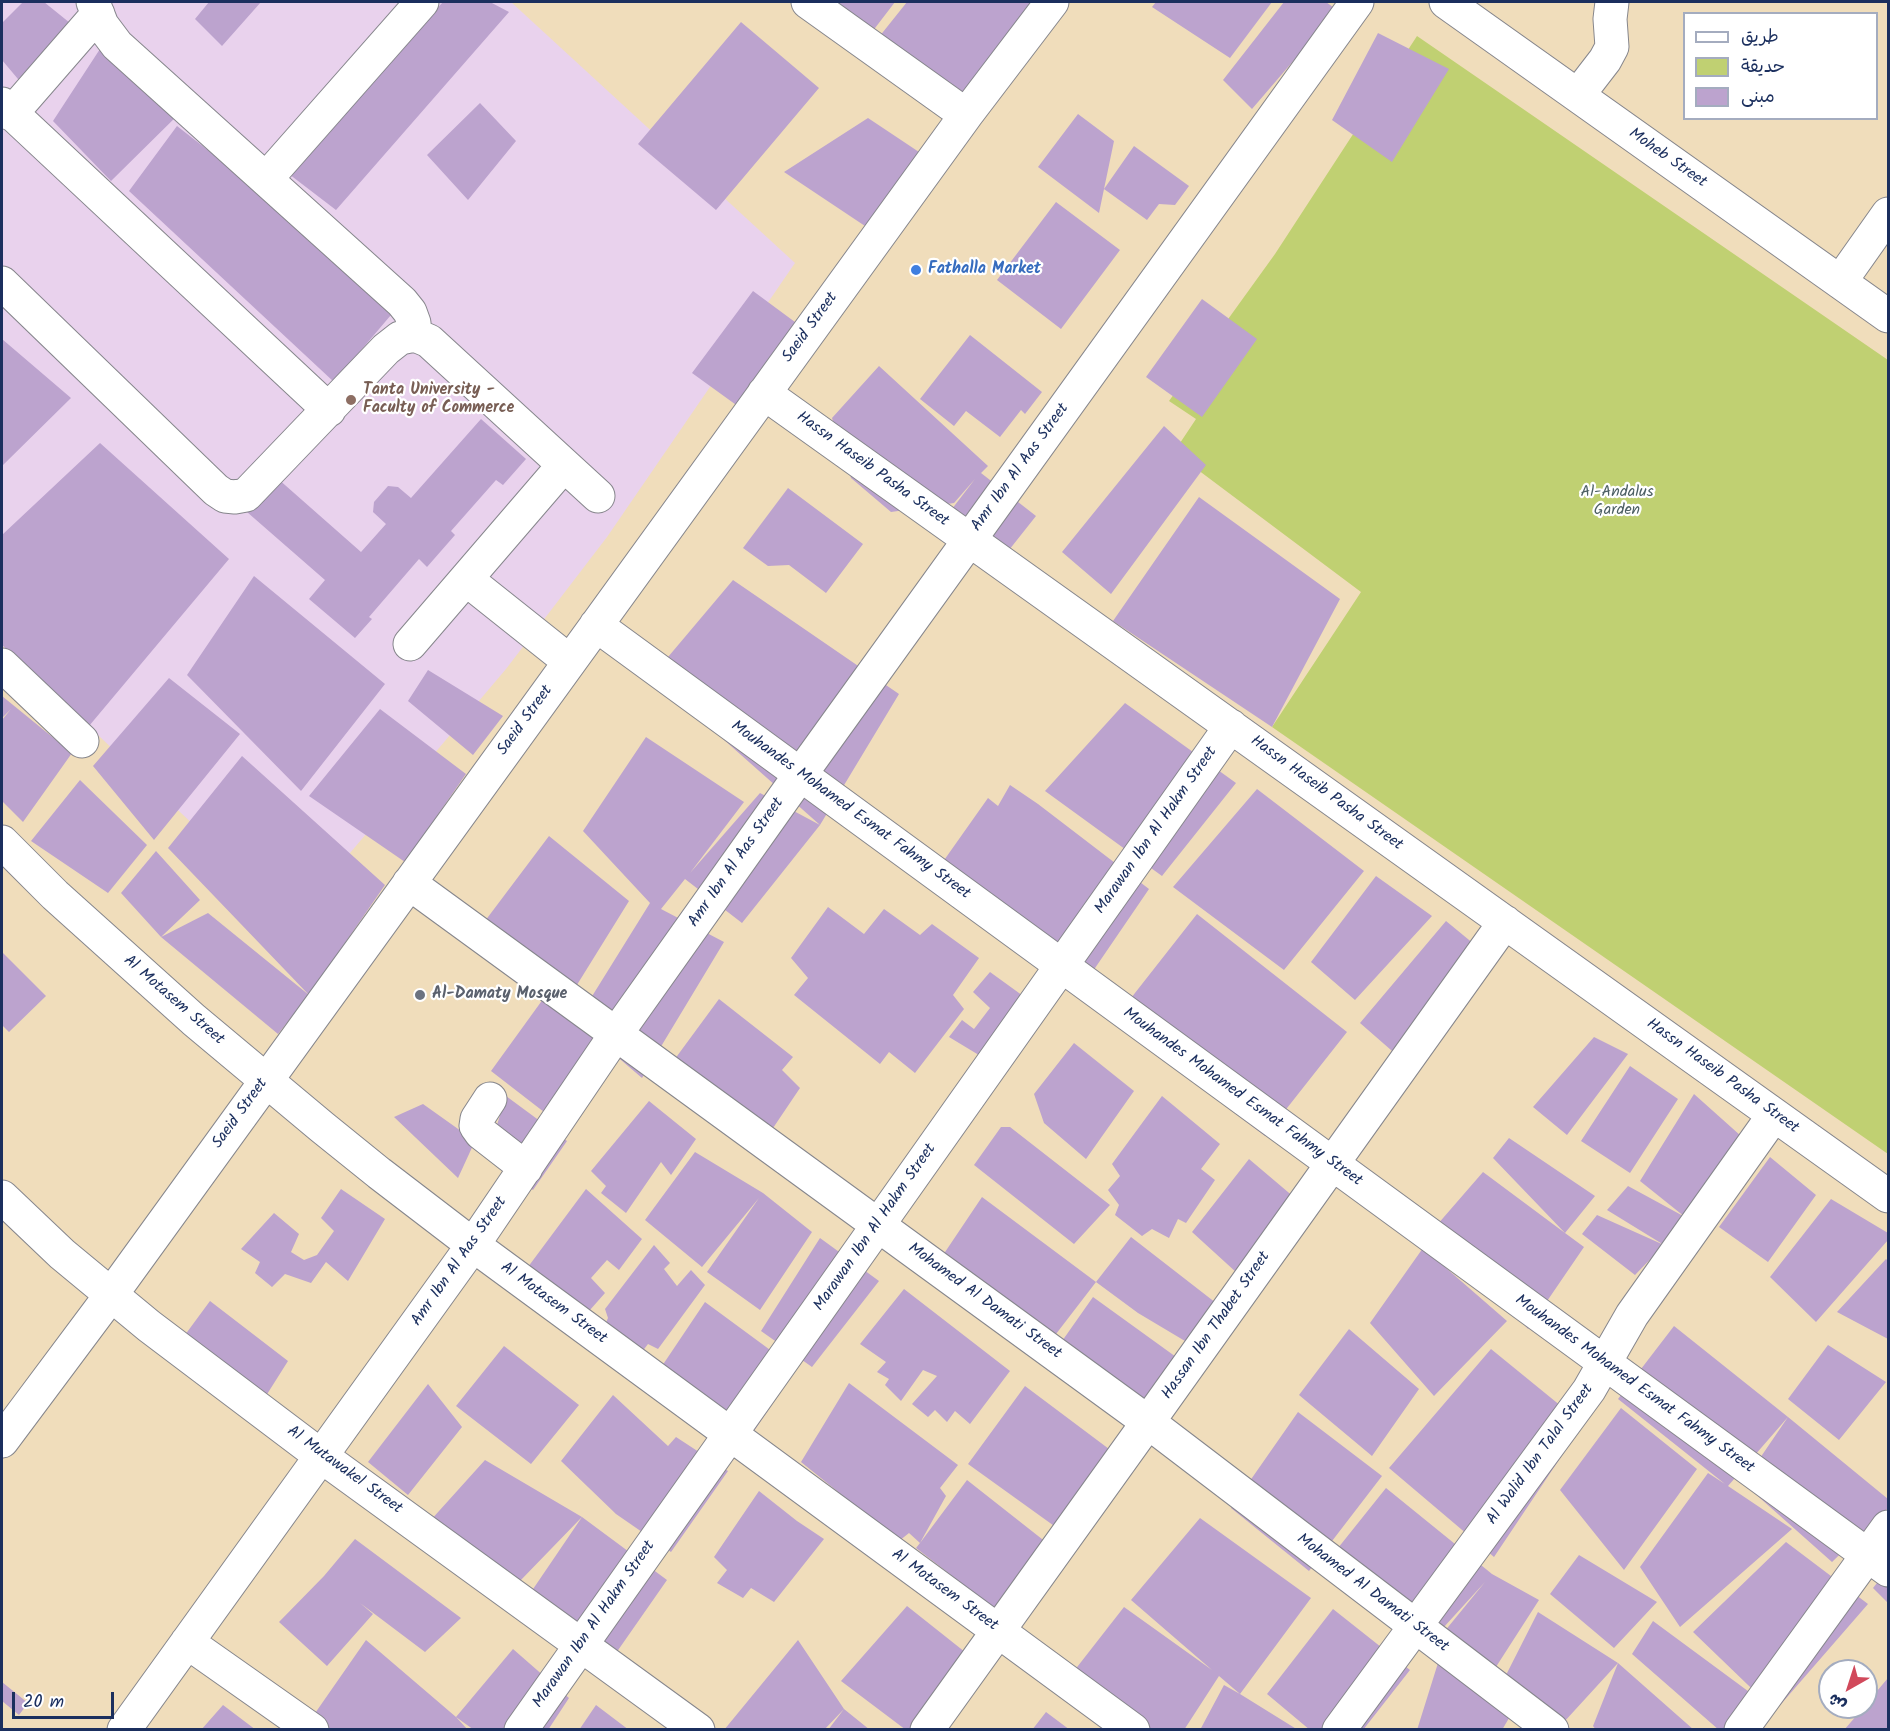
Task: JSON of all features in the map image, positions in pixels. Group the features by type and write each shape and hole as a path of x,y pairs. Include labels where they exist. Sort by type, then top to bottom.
{"street":[{"path":"266,179 422,2"},
{"path":"808,2 966,115"},
{"name":"Saeid Street","path":"4,1432 111,1295 966,115 1052,2"},
{"name":"Amr Ibn Al Aas Street","path":"124,1730 473,1245 616,1034 800,775 1357,2"},
{"name":"Moheb Street","path":"1446,2 1888,316"},
{"path":"1578,95 1605,60 1612,47 1610,19 1612,2"},
{"path":"328,410 6,109 95,8 102,25 117,45 402,302 410,312 415,334"},
{"path":"1840,282 1888,214"},
{"path":"2,283 216,490 225,496 236,498 246,495 386,349 400,338 415,334 429,341 598,496"},
{"name":"Hassn Haseib Pasha Street","path":"764,393 1888,1196"},
{"path":"410,644 564,465"},
{"path":"466,579 569,661"},
{"name":"Mouhandes Mohamed Esmat Fahmy Street","path":"596,625 1878,1563"},
{"path":"2,665 82,741"},
{"name":"Marawan Ibn Al Hakm Street","path":"521,1730 1231,726"},
{"name":"Al Motasem Street","path":"2,842 55,895 124,958 265,1081 338,1140 473,1245 1133,1730"},
{"name":"Mohamed Al Damati Street","path":"409,883 1148,1422 1552,1730"},
{"name":"Hassan Ibn Thabet Street","path":"927,1730 1505,922"},
{"path":"490,1099 477,1119 476,1126 481,1133 526,1168"},
{"name":"Al Walid Ibn Talal Street","path":"1339,1730 1551,1442 1605,1364 1632,1315 1774,1115"},
{"name":"Al Mutawakel Street","path":"2,1197 62,1254 149,1326 321,1456 698,1730"},
{"path":"1741,1730 1878,1563 1888,1527"},
{"path":"188,1642 312,1730"}],"shaded area":[{"name":"Tanta University - Faculty of Commerce","path":"2,2 511,2 795,263 607,537 506,669 294,919 2,645"}],"green space":[{"name":"Al-Andalus Garden","path":"1417,36 1888,360 1888,1154 1272,727 1361,592 1174,452 1196,419 1169,401 1275,254"}],"building":[{"path":"23,2 44,2 70,23 23,85 2,60 2,23"},
{"path":"209,2 261,2 222,46 195,19"},
{"path":"443,2 490,2 509,12 336,210 285,171"},
{"path":"833,2 895,2 872,32"},
{"path":"907,2 1036,2 962,103 879,37"},
{"path":"1156,2 1272,2 1230,58 1152,7"},
{"path":"1284,2 1326,2 1337,10 1252,109 1223,80"},
{"path":"741,22 819,88 716,210 638,144"},
{"path":"1378,33 1449,69 1392,162 1332,120"},
{"path":"100,49 186,107 111,181 53,121"},
{"path":"480,103 516,141 468,200 427,155"},
{"path":"1078,114 1114,141 1099,213 1038,167"},
{"path":"868,118 922,154 871,230 784,172"},
{"path":"177,126 402,302 334,382 129,191"},
{"path":"1134,146 1189,186 1175,205 1159,204 1147,220 1104,189"},
{"path":"1056,202 1120,250 1061,329 997,280"},
{"path":"753,291 799,325 739,407 692,373"},
{"path":"1202,299 1257,339 1202,417 1146,377"},
{"path":"970,335 1042,392 1025,414 1021,410 1000,437 966,411 954,426 920,399"},
{"path":"2,339 71,398 2,466"},
{"path":"879,366 988,466 981,473 1036,516 990,574 935,531 975,479 954,503 891,512 851,478 832,418"},
{"path":"481,419 526,459 503,485 496,480 451,531 455,535 427,567 419,559 369,617 372,619 355,638 309,599 325,580 247,512 277,478 361,552 386,524 373,512 374,502 388,486 398,487 411,498"},
{"path":"1164,426 1206,465 1111,594 1062,552"},
{"path":"100,443 229,559 89,726 2,645 2,535"},
{"path":"788,488 863,544 826,593 789,565 768,566 743,548"},
{"path":"1199,497 1340,599 1272,727 1113,621"},
{"path":"254,576 385,684 301,791 187,675"},
{"path":"733,580 899,694 820,825 652,676"},
{"path":"428,670 503,716 473,755 408,701"},
{"path":"169,678 240,734 154,840 93,766"},
{"path":"2,696 72,753 23,822 2,801 2,720 11,709 2,718"},
{"path":"1125,703 1236,783 1162,876 1045,791"},
{"path":"380,709 466,774 405,862 309,796"},
{"path":"646,737 744,802 690,873 760,793 820,825 742,923 685,879 661,909 724,942 642,1078 586,1030 595,1039 544,1112 491,1071 546,995 576,1022 650,903 583,831"},
{"path":"242,756 385,885 309,995 168,848"},
{"path":"80,780 147,845 108,893 31,841"},
{"path":"1010,785 1149,889 1078,993 935,873 988,798 998,806"},
{"path":"1257,789 1364,871 1284,970 1173,887"},
{"path":"549,836 629,901 562,1009 485,921"},
{"path":"156,851 200,900 161,937 121,893"},
{"path":"1376,876 1432,916 1355,1000 1311,962"},
{"path":"828,907 864,934 884,909 920,935 932,924 979,958 953,995 964,1009 915,1073 889,1052 880,1064 794,995 808,978 791,958"},
{"path":"208,913 309,995 278,1034 161,937"},
{"path":"1197,914 1347,1032 1265,1136 1113,1021"},
{"path":"1446,921 1480,949 1399,1057 1360,1023"},
{"path":"2,952 46,996 9,1032 2,1025"},
{"path":"990,972 1048,1014 1007,1072 949,1037 962,1020 974,1029 990,1008 973,992"},
{"path":"719,999 793,1057 782,1070 800,1088 769,1134 669,1067"},
{"path":"1594,1037 1628,1054 1567,1135 1533,1107"},
{"path":"1074,1043 1134,1091 1086,1159 1044,1123 1034,1094"},
{"path":"1630,1066 1678,1099 1630,1173 1581,1141"},
{"path":"1694,1094 1741,1136 1685,1217 1640,1181"},
{"path":"506,1096 567,1141 533,1190 487,1157"},
{"path":"1162,1096 1220,1144 1201,1169 1215,1180 1186,1223 1178,1219 1169,1238 1152,1229 1142,1236 1115,1215 1119,1205 1108,1190 1120,1176 1112,1164"},
{"path":"649,1101 696,1139 671,1175 661,1162 626,1213 601,1193 606,1186 591,1171"},
{"path":"423,1104 475,1141 458,1178 394,1117"},
{"path":"1001,1127 1010,1127 1110,1205 1074,1244 974,1165"},
{"path":"1509,1138 1595,1196 1565,1233 1493,1158"},
{"path":"695,1152 763,1193 812,1232 760,1310 707,1272 759,1198 702,1267 645,1220"},
{"path":"1770,1157 1816,1195 1768,1262 1719,1227"},
{"path":"1249,1159 1295,1198 1237,1273 1192,1232"},
{"path":"1483,1172 1584,1247 1528,1329 1437,1225"},
{"path":"1628,1186 1685,1217 1664,1245 1607,1210"},
{"path":"341,1189 385,1219 348,1281 326,1262 311,1283 285,1274 272,1287 255,1273 260,1262 241,1249 274,1213 299,1234 291,1252 304,1260 317,1255 334,1231 321,1218"},
{"path":"586,1189 642,1239 619,1270 607,1260 591,1278 605,1293 582,1319 525,1271"},
{"path":"982,1197 1096,1282 1046,1347 935,1267"},
{"path":"1831,1199 1888,1233 1888,1240 1816,1322 1770,1277"},
{"path":"1597,1215 1664,1245 1635,1275 1582,1234"},
{"path":"1131,1237 1216,1303 1190,1344 1138,1313 1096,1282"},
{"path":"820,1238 879,1281 812,1367 761,1331"},
{"path":"654,1245 670,1263 664,1269 677,1286 691,1270 705,1285 658,1349 648,1344 638,1357 603,1329 608,1318 605,1309"},
{"path":"1423,1248 1507,1321 1434,1396 1370,1323"},
{"path":"1886,1259 1888,1261 1888,1339 1837,1312"},
{"path":"904,1289 1010,1371 970,1424 955,1411 947,1422 935,1410 928,1417 912,1404 937,1376 923,1370 901,1401 885,1385 889,1379 877,1372 886,1362 860,1344"},
{"path":"1093,1297 1183,1362 1148,1408 1060,1344"},
{"path":"210,1301 288,1361 264,1399 182,1339"},
{"path":"705,1302 796,1369 754,1431 662,1366"},
{"path":"1674,1326 1788,1417 1728,1486 1792,1529 1680,1627 1640,1567 1708,1473 1725,1484 1618,1399"},
{"path":"1349,1329 1419,1389 1372,1456 1299,1395"},
{"path":"1828,1345 1886,1382 1839,1440 1788,1399"},
{"path":"504,1346 579,1405 531,1464 456,1406"},
{"path":"1491,1349 1583,1424 1494,1557 1389,1468"},
{"path":"849,1383 958,1465 940,1488 946,1496 920,1543 909,1533 899,1541 801,1462"},
{"path":"428,1384 462,1427 408,1495 368,1462"},
{"path":"1025,1386 1109,1449 1057,1528 968,1464"},
{"path":"613,1395 668,1446 676,1437 728,1471 671,1552 616,1514 561,1461"},
{"path":"1621,1408 1697,1469 1624,1570 1560,1490"},
{"path":"1298,1412 1382,1476 1309,1571 1231,1508"},
{"path":"1788,1417 1888,1499 1888,1508 1832,1562 1743,1483"},
{"path":"485,1460 582,1517 519,1582 430,1521"},
{"path":"967,1480 1047,1543 995,1609 916,1548"},
{"path":"1386,1488 1492,1574 1539,1600 1494,1670 1444,1632 1485,1582 1423,1650 1338,1548"},
{"path":"759,1491 824,1539 774,1602 751,1588 743,1598 717,1583 727,1570 714,1557"},
{"path":"582,1517 667,1580 614,1656 529,1595"},
{"path":"1200,1518 1311,1598 1240,1694 1219,1676 1184,1730 1139,1730 1074,1671 1124,1607 1212,1670 1131,1600"},
{"path":"355,1539 461,1618 425,1652 360,1603 373,1614 327,1666 279,1622 324,1576"},
{"path":"1786,1542 1868,1604 1775,1711 1693,1632"},
{"path":"1579,1555 1657,1602 1614,1648 1550,1594"},
{"path":"1888,1569 1888,1603 1873,1588"},
{"path":"907,1606 970,1656 915,1730 906,1730 841,1681"},
{"path":"1333,1609 1410,1670 1363,1730 1310,1730 1267,1694"},
{"path":"1538,1612 1618,1663 1564,1722 1505,1677"},
{"path":"1653,1621 1775,1711 1762,1730 1719,1730 1632,1654"},
{"path":"366,1640 456,1717 468,1730 326,1730 311,1719"},
{"path":"798,1640 844,1709 824,1730 724,1730"},
{"path":"513,1649 569,1698 548,1730 474,1730 456,1717"},
{"path":"1438,1663 1512,1713 1502,1730 1417,1730"},
{"path":"1618,1663 1694,1730 1596,1730 1593,1726"},
{"path":"1888,1678 1888,1730 1844,1730 1854,1719 1878,1719 1878,1690"},
{"path":"2,1682 28,1703 19,1715 2,1701"},
{"path":"1224,1685 1240,1694 1298,1730 1200,1730"},
{"path":"223,1705 256,1730 201,1730"},
{"path":"596,1705 629,1730 579,1730"},
{"path":"844,1709 870,1730 828,1730"},
{"path":"1046,1712 1070,1730 1032,1730"}],"place":[{"name":"Fathalla Market","path":"916,270"},
{"name":"Tanta University - Faculty of Commerce","path":"351,400"},
{"name":"Al-Damaty Mosque","path":"420,995"}]}
